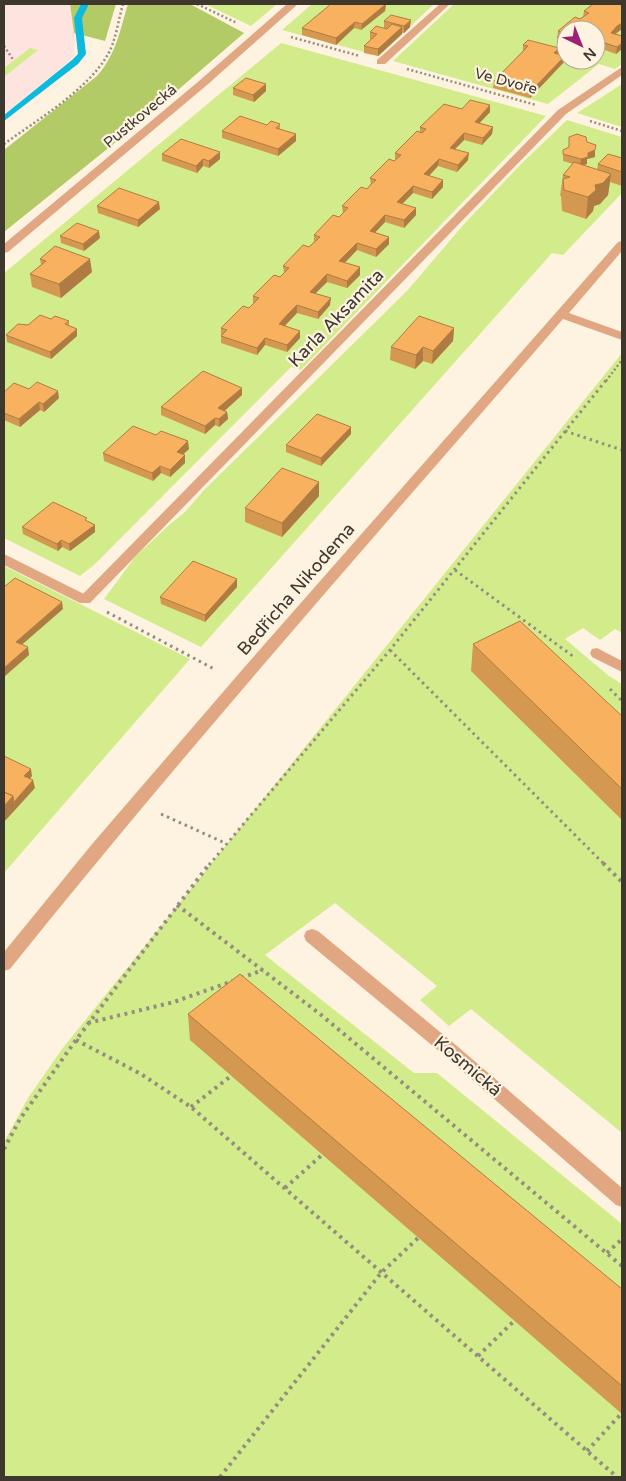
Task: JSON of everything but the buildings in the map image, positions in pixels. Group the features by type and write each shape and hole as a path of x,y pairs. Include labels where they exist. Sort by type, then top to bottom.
{"street":[{"name":"Pustkovecká","path":"4,250 203,83 293,4"},
{"path":"381,62 445,4"},
{"name":"Karla Aksamita","path":"85,600 562,112 622,70"},
{"name":"Bedřicha Nikodema","path":"4,964 137,803 622,244"},
{"path":"561,314 622,336"},
{"path":"4,559 85,600"},
{"path":"597,653 622,667"},
{"name":"Kosmická","path":"312,936 451,1051 622,1199"}],"path":[{"path":"4,144 82,84 100,67 108,53 123,4"},
{"name":"Ve Dvoře","path":"197,4 244,27 264,30 381,62 562,112 622,131"},
{"path":"4,46 14,60"},
{"path":"4,1149 20,1119 76,1040 224,843 390,650 622,360"},
{"path":"565,431 622,450"},
{"path":"454,570 575,657"},
{"path":"85,600 216,670"},
{"path":"390,650 622,882"},
{"path":"609,688 622,700"},
{"path":"137,803 224,843"},
{"path":"177,905 320,1014 622,1266"},
{"path":"88,1024 174,1002 263,970"},
{"path":"76,1040 142,1074 191,1107 617,1477"},
{"path":"191,1107 231,1076"},
{"path":"285,1188 323,1154"},
{"path":"220,1477 381,1273 418,1238"},
{"path":"607,1253 622,1239"},
{"path":"478,1356 514,1320"},
{"path":"587,1451 622,1413"}],"shaded area":[{"path":"4,4 70,4 75,40 74,56 4,114"}],"green space":[{"path":"70,4 116,4 105,41 74,33"},
{"path":"128,4 190,4 244,33 142,121 4,232 4,150 97,76 113,51"},
{"path":"205,4 277,4 251,26"},
{"path":"312,4 434,4 379,56 282,30"},
{"path":"454,4 622,4 622,64 615,69 606,66 606,20 556,20 556,70 591,70 548,104 393,61"},
{"path":"281,43 546,116 301,370 291,367 94,565 80,576 4,538 4,273"},
{"path":"30,48 38,50 4,77 4,68"},
{"path":"622,84 622,127 577,113"},
{"path":"567,120 622,137 622,193 563,255 552,253 201,647 104,599 135,557 185,512 204,490 407,291 464,224 522,163"},
{"path":"622,353 622,633 615,629 600,640 583,628 565,639 609,676 622,684 622,1133 471,1009 449,1026 420,1000 437,986 335,903 265,955 414,1073 437,1073 622,1224 622,1477 4,1477 4,1142 28,1098 62,1049"},
{"path":"4,566 190,659 4,873"}],"waterway":[{"path":"4,119 75,62 82,54 78,18 85,4"}]}
